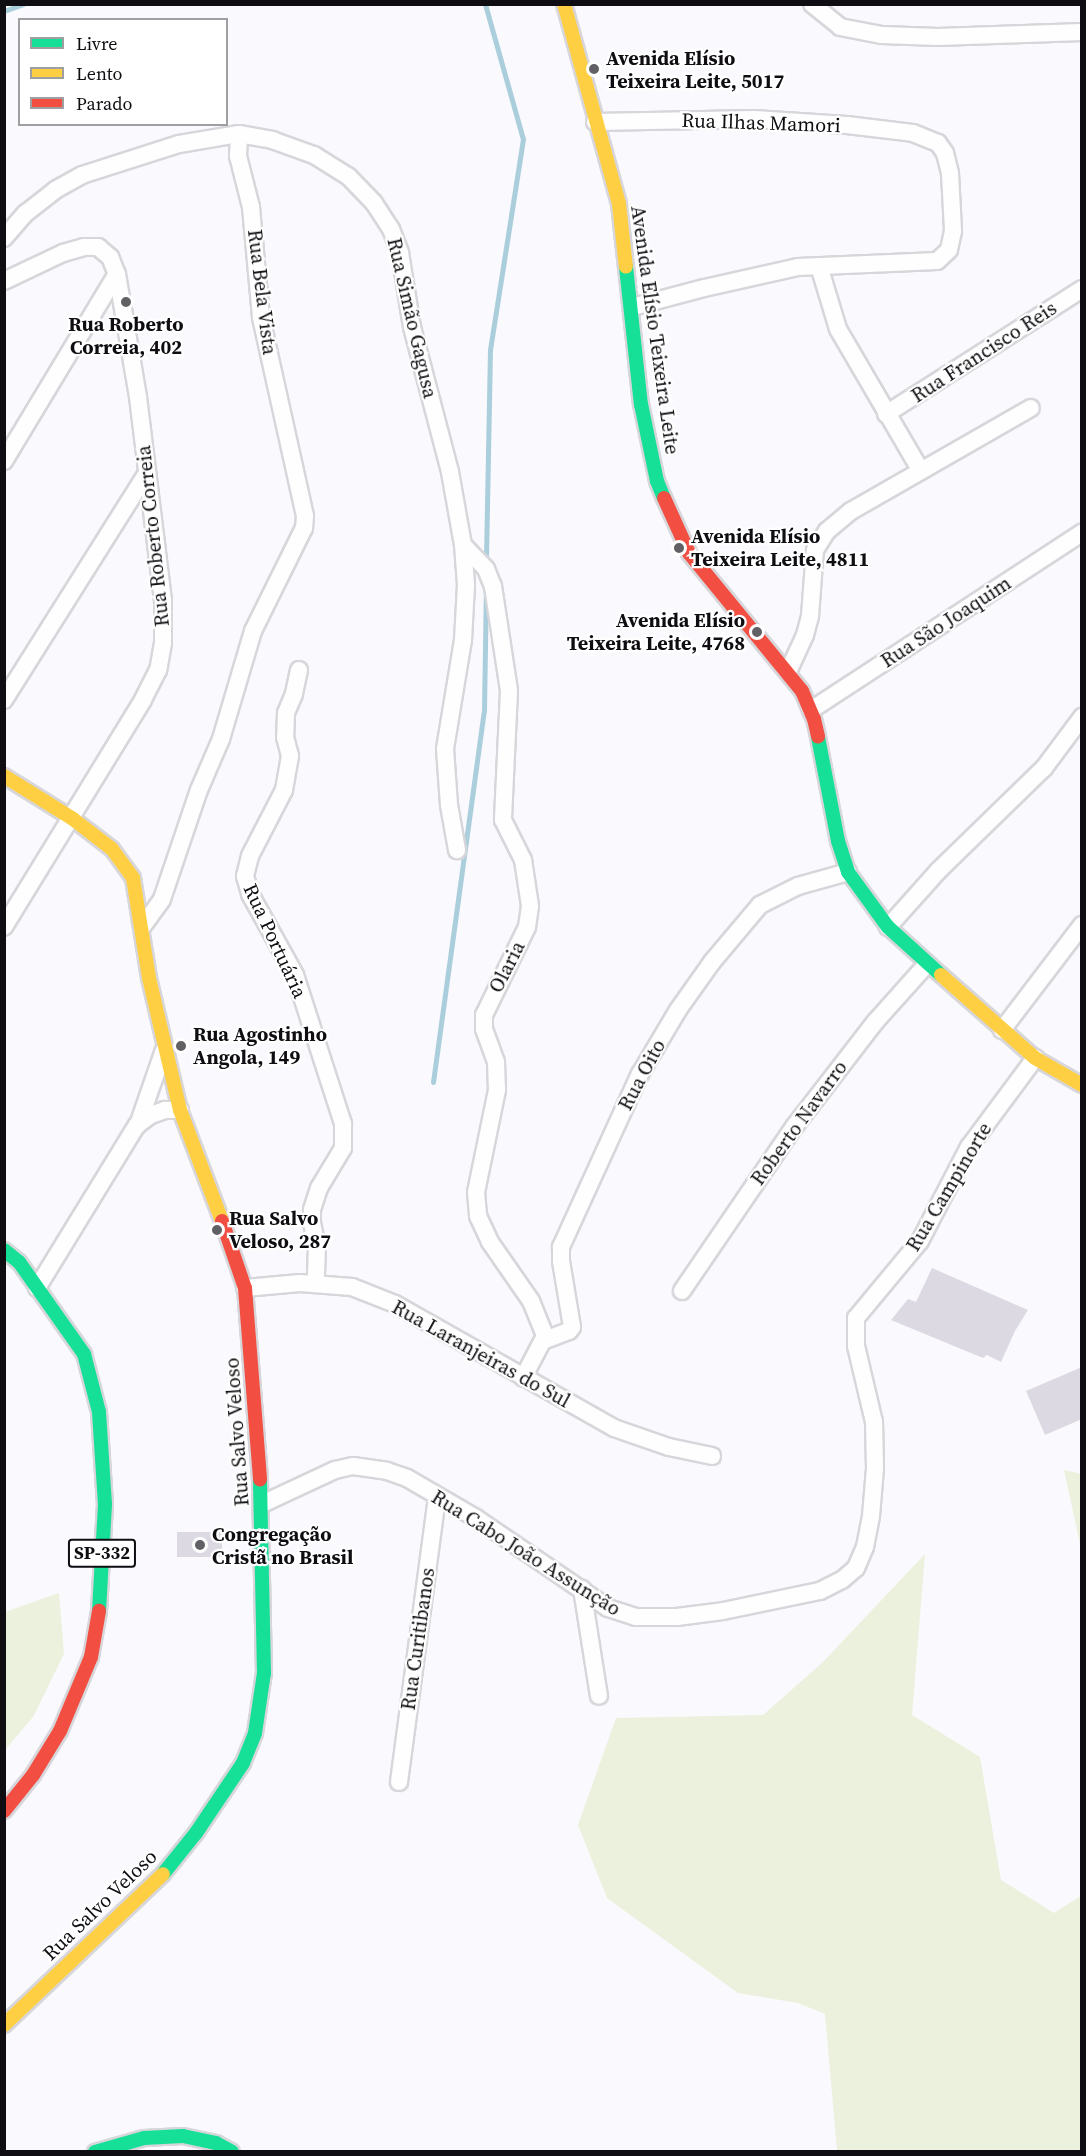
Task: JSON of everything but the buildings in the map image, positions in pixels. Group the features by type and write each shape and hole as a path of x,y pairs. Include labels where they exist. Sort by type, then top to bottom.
{"main road":[{"name":"Avenida Elísio Teixeira Leite","path":"564,4 581,58 595,123 619,204 641,404 657,481 689,553 802,691 811,710 831,813 848,872 866,899 888,927 1002,1030 1035,1058 1082,1085"},
{"name":"Rua Salvo Veloso","path":"4,776 73,819 112,849 133,878 165,1048 180,1110 230,1241 244,1288 262,1504 261,1600 264,1673 255,1733 243,1763 196,1833 156,1882 4,2025"},
{"name":"SP-332","path":"4,1250 20,1262 84,1354 99,1412 105,1504 99,1619 91,1657 60,1731 33,1775 4,1811"},
{"name":"SP-332","path":"4,1269 37,1288"},
{"path":"95,2151 144,2138 183,2136 216,2143 232,2151"}],"street":[{"path":"812,4 840,27 882,35 938,37 1082,32"},
{"name":"Rua Ilhas Mamori","path":"595,123 754,119 847,125 926,136 938,142 945,153 950,172 954,231 949,250 944,256 937,261 913,264 819,266"},
{"name":"Rua Simão Gagusa","path":"4,238 27,213 55,190 82,175 179,144 238,134 272,140 314,155 348,176 374,203 391,229 400,253 412,327 450,472 463,545 466,585 463,640 445,749 449,805 458,850"},
{"name":"Rua Bela Vista","path":"142,927 162,899 199,790 221,739 253,632 304,528 305,516 296,485 261,317 251,207 238,156 238,134"},
{"name":"Rua Roberto Correia","path":"4,281 63,253 84,247 99,247 110,257 117,274 138,397 163,600 164,643 158,670 143,700 73,819 4,927"},
{"path":"632,307 798,267 819,266 838,329 921,471"},
{"path":"4,460 117,274"},
{"name":"Rua Francisco Reis","path":"886,414 1082,290"},
{"path":"788,672 796,660 810,616 813,562 820,539 851,511 1031,408"},
{"path":"4,700 147,473"},
{"name":"Rua São Joaquim","path":"811,710 1082,533"},
{"name":"Olaria","path":"463,545 486,568 493,586 509,691 503,820 523,860 530,906 527,927 484,1016 484,1029 496,1062 496,1090 476,1192 476,1205 490,1242 531,1300 545,1340"},
{"name":"Rua Portuária","path":"299,670 294,694 286,713 285,737 290,756 284,790 250,855 245,876 250,894 295,975 343,1124 343,1148 319,1188 312,1210 317,1246 316,1283"},
{"path":"888,927 944,864 1044,768 1082,717"},
{"name":"Rua Oito","path":"545,1340 569,1331 572,1327 561,1261 561,1247 640,1074 678,1010 712,962 760,904 798,886 848,872"},
{"path":"1002,1030 1082,925"},
{"name":"Roberto Navarro","path":"682,1291 801,1118 876,1021 927,964"},
{"path":"37,1288 137,1125 159,1071 165,1048"},
{"name":"Rua Campinorte","path":"861,1560 871,1516 874,1422 856,1346 856,1318 920,1241 969,1147 1035,1058"},
{"path":"137,1125 151,1115 165,1110 180,1110"},
{"name":"Rua Laranjeiras do Sul","path":"244,1288 316,1283 352,1287 395,1304 614,1428 669,1447 712,1456"},
{"path":"523,1378 545,1340"},
{"name":"Rua Cabo João Assunção","path":"262,1504 315,1477 353,1466 387,1471 407,1478 476,1518 608,1608 628,1616 677,1617 820,1591 851,1574 861,1560"},
{"name":"Rua Curitibanos","path":"399,1782 437,1497"},
{"path":"582,1589 599,1696"}],"green space":[{"path":"1064,1470 1081,1474 1081,1546 1080,1544"},
{"path":"925,1554 912,1715 980,1757 1001,1880 1054,1913 1081,1896 1081,2151 837,2151 825,2014 798,2003 738,1993 607,1898 578,1825 616,1718 763,1715 822,1663"},
{"path":"59,1593 64,1654 33,1717 5,1750 5,1612"}],"waterway":[{"path":"4,11 23,4"},
{"path":"485,4 523,139 490,350 486,564"},
{"path":"433,1082 484,711 486,589"}],"traffic: fast":[{"path":"626,267 641,404 657,481 664,498"},
{"path":"818,737 838,841 848,872 888,927 941,975"},
{"path":"4,1250 19,1262 84,1354 99,1412 105,1504 99,1611"},
{"path":"163,1874 196,1833 243,1763 255,1733 264,1673 260,1479"},
{"path":"95,2152 144,2138 183,2136 216,2143 232,2152"}],"traffic: slow":[{"path":"564,4 619,204 626,267"},
{"path":"4,776 73,819 112,849 133,878 149,978 180,1110 222,1221"},
{"path":"941,975 1035,1058 1082,1085"},
{"path":"4,2025 163,1874"}],"traffic: jam":[{"path":"664,498 689,553 802,691 814,719 818,737"},
{"path":"222,1221 245,1288 260,1479"},
{"path":"4,1811 33,1775 60,1731 91,1657 99,1611"}],"place":[{"name":"Avenida Elísio Teixeira Leite, 5017","path":"594,69"},
{"name":"Rua Roberto Correia, 402","path":"126,302"},
{"name":"Avenida Elísio Teixeira Leite, 4811","path":"679,548"},
{"name":"Avenida Elísio Teixeira Leite, 4768","path":"757,632"},
{"name":"Rua Agostinho Angola, 149","path":"181,1046"},
{"name":"Rua Salvo Veloso, 287","path":"217,1230"},
{"name":"Congregação Cristã no Brasil","path":"200,1545"}]}
